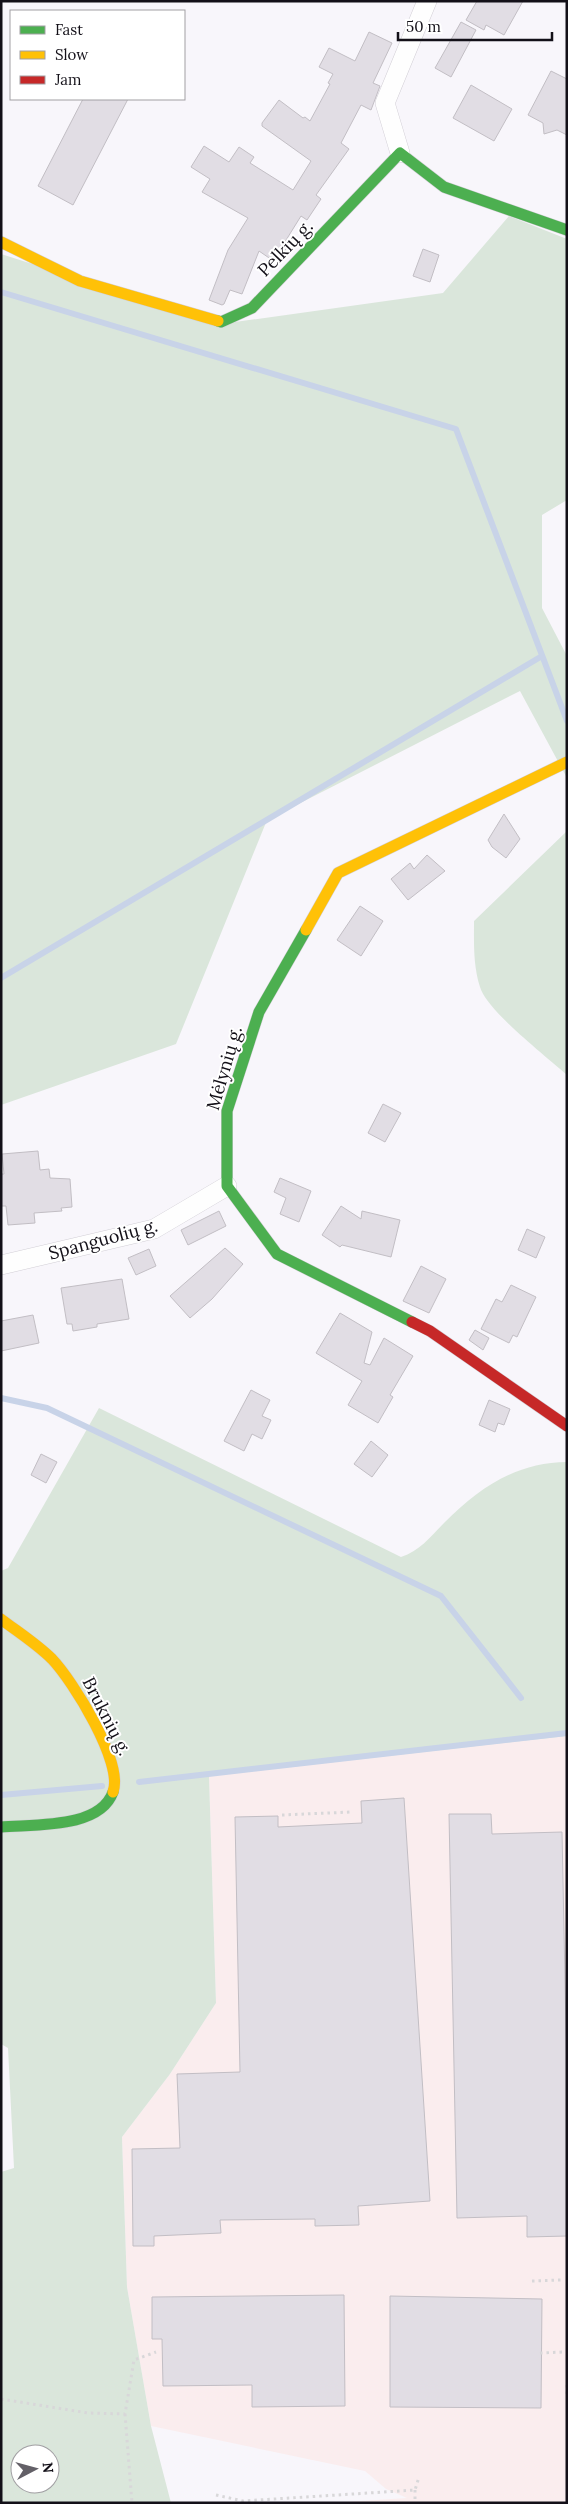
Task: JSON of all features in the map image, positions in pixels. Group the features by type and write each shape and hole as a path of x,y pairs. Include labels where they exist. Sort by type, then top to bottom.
{"street":[{"path":"427,1 385,103 400,153 444,187 567,230"},
{"name":"Pelkių g.","path":"1,242 80,281 221,322 252,308 400,153"},
{"name":"Mėlynių g.","path":"227,1186 227,1111 258,1012 338,873 567,762"},
{"path":"227,1186 277,1254 430,1331 567,1426"},
{"name":"Spanguolių g.","path":"1,1264 154,1229 227,1186"},
{"name":"Bruknių g.","path":"1,1619 40,1648 71,1682 113,1764 117,1777 116,1793 109,1803 88,1818 69,1822 1,1827"}],"path":[{"path":"282,1816 351,1812"},
{"path":"532,2281 561,2280"},
{"path":"132,2503 124,2414 134,2360 156,2352"},
{"path":"540,2353 564,2352"},
{"path":"567,2385 567,2396"},
{"path":"1,2399 88,2413 124,2414"},
{"path":"415,2503 415,2490 419,2477"},
{"path":"216,2496 243,2501 415,2490"}],"shaded area":[{"path":"509,216 567,239 567,500 542,515 542,608 567,656 567,778 520,691 267,820 176,1044 1,1105 1,254 221,324 443,293"},
{"path":"567,831 567,1075 505,1020 485,997 480,987 476,970 474,921"},
{"path":"99,1408 401,1557 420,1547 471,1498 500,1479 532,1467 549,1463 567,1462 567,1736 209,1776 216,2003 170,2074 122,2137 127,2287 151,2426 171,2503 1,2503 1,2172 14,2168 8,2048 1,2044 1,1571 8,1568"},
{"path":"567,1736 567,2503 330,2503 407,2498 386,2489 365,2471 151,2426 127,2287 122,2137 170,2074 216,2003 209,1776"}],"building":[{"path":"477,1 523,1 504,35 486,25 484,30 466,20"},
{"path":"461,22 476,30 451,77 435,68"},
{"path":"369,32 392,43 373,83 380,86 371,110 361,105 341,143 349,149 316,195 321,199 307,220 301,216 283,245 287,248 275,262 259,251 242,294 230,290 222,305 209,300 228,250 248,218 202,192 210,179 191,167 204,146 229,162 239,147 254,157 250,163 293,190 311,161 262,126 262,123 279,100 310,121 330,84 328,83 333,74 319,67 329,48 355,61"},
{"path":"551,71 567,79 567,135 557,130 544,134 543,123 528,115"},
{"path":"471,85 512,109 494,141 453,118"},
{"path":"82,100 127,100 73,205 38,186"},
{"path":"423,249 439,255 430,282 413,276"},
{"path":"504,814 520,839 506,858 492,847 488,840"},
{"path":"427,855 445,871 408,900 391,879 410,863 414,869"},
{"path":"360,906 383,921 361,956 337,940"},
{"path":"383,1104 401,1113 385,1142 368,1133"},
{"path":"38,1151 40,1170 49,1169 50,1178 70,1179 72,1207 61,1208 62,1211 34,1213 35,1223 8,1225 6,1206 1,1206 1,1174 4,1174 2,1154"},
{"path":"280,1178 311,1191 299,1222 280,1214 286,1198 274,1192"},
{"path":"341,1206 361,1219 362,1211 400,1220 391,1257 342,1245 340,1247 322,1235"},
{"path":"219,1211 226,1226 188,1245 181,1230"},
{"path":"527,1229 545,1237 536,1258 518,1250"},
{"path":"225,1248 243,1264 212,1299 190,1318 170,1296"},
{"path":"149,1249 156,1266 136,1275 128,1258"},
{"path":"421,1266 446,1279 429,1313 403,1301"},
{"path":"122,1279 129,1319 97,1324 97,1327 73,1331 72,1324 67,1324 61,1288"},
{"path":"511,1285 536,1297 517,1337 513,1335 509,1343 481,1329 496,1299 502,1302"},
{"path":"340,1313 372,1332 364,1363 370,1365 384,1338 413,1356 390,1395 393,1397 378,1423 348,1405 362,1381 316,1353"},
{"path":"33,1315 39,1343 1,1351 1,1321"},
{"path":"475,1330 489,1338 483,1350 469,1340"},
{"path":"251,1390 270,1400 262,1416 271,1420 262,1439 252,1434 244,1451 224,1441"},
{"path":"489,1400 510,1409 504,1425 498,1423 495,1432 479,1425"},
{"path":"371,1441 388,1455 372,1477 354,1464"},
{"path":"41,1454 57,1462 46,1483 31,1475"},
{"path":"404,1798 430,2201 358,2206 359,2225 315,2226 315,2219 220,2220 221,2233 154,2236 154,2246 133,2246 132,2149 180,2148 177,2074 240,2072 235,1817 278,1816 278,1827 362,1823 361,1801"},
{"path":"449,1814 491,1814 492,1834 562,1832 567,2079 567,2236 527,2237 527,2216 457,2218"},
{"path":"344,2295 345,2406 252,2407 252,2385 163,2386 162,2339 152,2339 152,2297"},
{"path":"390,2296 542,2299 541,2408 390,2407"}],"waterway":[{"path":"1,292 456,429 567,721"},
{"path":"1,978 542,656"},
{"path":"1,1398 47,1408 441,1596 521,1698"},
{"path":"139,1782 567,1733"},
{"path":"1,1795 102,1786"}],"traffic: fast":[{"path":"218,321 221,322 252,308 400,153 444,187 567,230"},
{"path":"306,930 259,1012 227,1111 227,1186 277,1254 412,1322"},
{"path":"1,1827 48,1824 81,1819 95,1813 106,1804 113,1792"}],"traffic: slow":[{"path":"1,242 80,281 218,321"},
{"path":"306,930 338,873 567,762"},
{"path":"1,1619 52,1659 72,1685 104,1743 111,1762 114,1779 113,1792"}],"traffic: jam":[{"path":"412,1322 430,1331 567,1426"}]}
